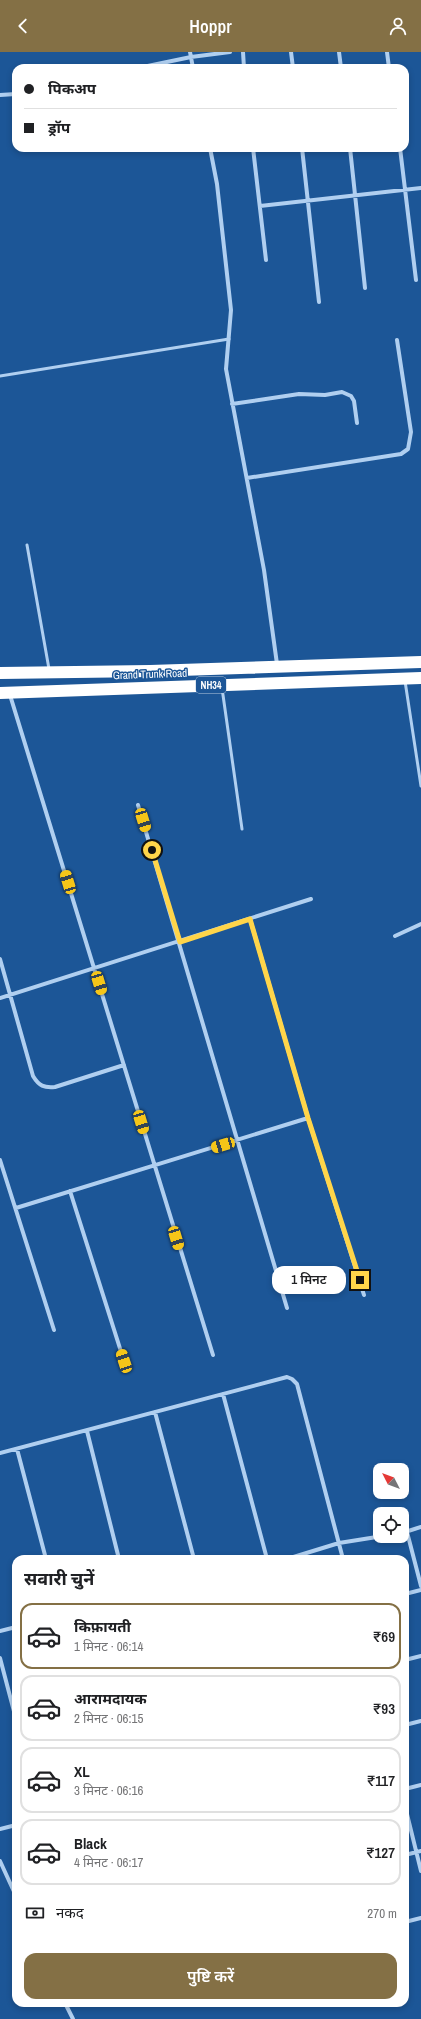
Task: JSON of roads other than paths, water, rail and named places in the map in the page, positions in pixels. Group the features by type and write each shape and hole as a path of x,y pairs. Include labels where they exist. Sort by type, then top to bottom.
{"highway":[{"name":"Grand Trunk Road","path":"0,673 49,671 150,672 421,662"},
{"name":"Grand Trunk Road","path":"5,693 421,678"}],"street":[{"path":"153,64 190,54 230,52"},
{"path":"243,52 244,64"},
{"path":"291,52 292,64"},
{"path":"339,52 340,64"},
{"path":"387,52 388,64"},
{"path":"190,54 192,64"},
{"path":"0,95 12,94"},
{"path":"211,152 217,184 230,302 226,369 264,570 278,667"},
{"path":"253,152 266,260"},
{"path":"302,152 319,302"},
{"path":"351,152 365,288"},
{"path":"401,152 416,280"},
{"path":"260,206 421,188"},
{"path":"247,478 401,454 408,449 410,432 398,340"},
{"path":"232,404 299,394 326,395 342,392 351,396 354,400 357,423"},
{"path":"5,693 95,969 213,1355"},
{"path":"138,805 180,942 287,1308"},
{"path":"0,998 180,942 311,899"},
{"path":"250,919 308,1118 364,1295"},
{"path":"395,936 421,924"},
{"path":"0,959 33,1076 38,1084 46,1088 124,1065"},
{"path":"16,1208 308,1118"},
{"path":"0,1160 54,1330"},
{"path":"70,1191 124,1361"},
{"path":"0,1453 287,1377 292,1379 297,1384 342,1555"},
{"path":"223,1394 266,1555"},
{"path":"155,1412 193,1555"},
{"path":"87,1431 118,1555"},
{"path":"17,1448 45,1555"},
{"path":"409,1531 421,1527"},
{"path":"300,1555 339,1543 373,1538"},
{"path":"409,1540 421,1586"},
{"path":"409,1593 421,1590"},
{"path":"0,1631 12,1628"},
{"path":"409,1659 421,1656"},
{"path":"0,1658 12,1704"},
{"path":"409,1724 421,1721"},
{"path":"409,1788 421,1785"},
{"path":"409,1819 419,1851 421,1871"},
{"path":"0,1829 12,1826"},
{"path":"409,1854 419,1851"},
{"path":"0,1861 12,1887"},
{"path":"409,1921 421,1918"},
{"path":"67,2007 73,2019"}],"lane":[{"path":"0,376 228,339"},
{"path":"27,545 49,671"},
{"path":"405,678 421,786"},
{"path":"221,685 242,829"}]}
